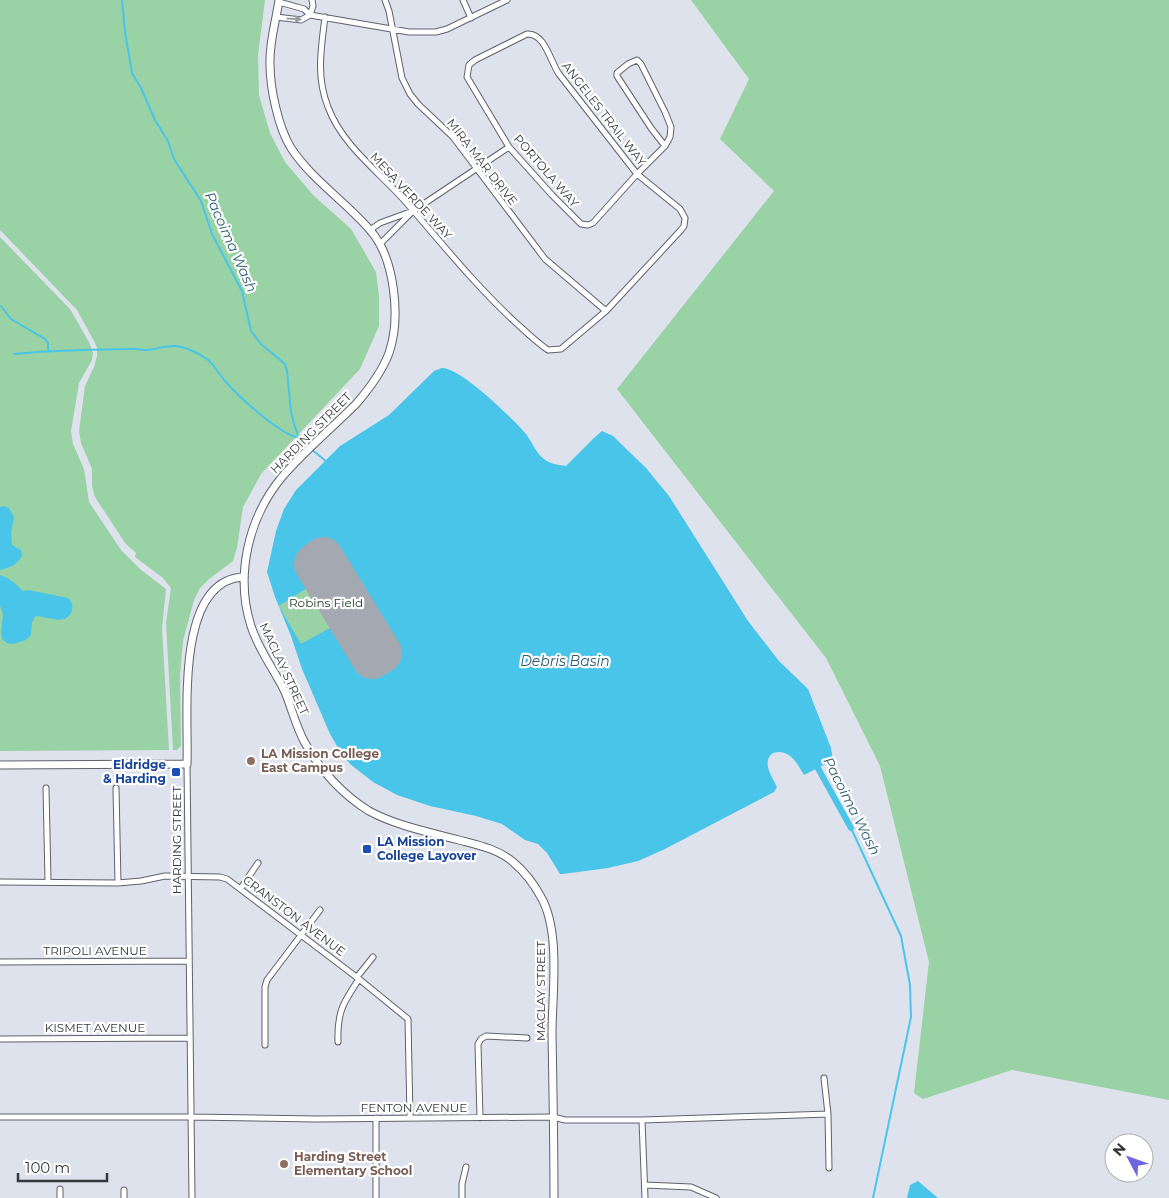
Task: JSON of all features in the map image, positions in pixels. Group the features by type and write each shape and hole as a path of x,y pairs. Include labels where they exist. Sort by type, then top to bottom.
{"street":[{"path":"276,17 301,20 310,15 313,6 312,0"},
{"name":"MIRA MAR DRIVE","path":"385,0 402,78 410,94 453,137 538,251 606,311"},
{"path":"463,0 471,18"},
{"path":"279,1 304,9 310,15 410,32 436,32 447,29 507,0"},
{"name":"HARDING STREET","path":"192,1198 189,1038 188,764 190,656 200,611 206,599 213,591 231,579 243,577 250,540 261,509 282,477 367,392 389,354 394,332 395,299 380,244 370,230 348,207 320,183 304,165 284,133 278,114 270,64 279,1"},
{"name":"MESA VERDE WAY","path":"324,17 320,47 321,83 334,121 352,147 413,211 498,306 548,350 561,349 606,311"},
{"name":"ANGELES TRAIL WAY","path":"467,71 469,65 475,60 527,34 537,36 544,44 550,60 559,74 637,174 680,209 685,218 684,226 606,311"},
{"path":"637,174 665,146 670,137 671,127 666,112 641,64 637,60 628,64 617,73 617,76 650,128 665,146"},
{"name":"PORTOLA WAY","path":"467,71 467,77 509,147 581,224 588,225 594,223 637,174"},
{"path":"380,244 413,211 509,147"},
{"path":"370,230 380,222 413,211"},
{"name":"MACLAY STREET","path":"243,577 245,602 260,649 284,691 304,742 322,769 344,792 367,809 385,818 420,830 488,847 512,861 528,877 543,900 553,940 554,1198"},
{"path":"0,765 188,764"},
{"path":"46,788 48,881"},
{"path":"116,788 118,883"},
{"path":"241,888 258,864"},
{"name":"CRANSTON AVENUE","path":"0,882 118,883 142,881 165,876 220,876 241,888 408,1019 410,1118"},
{"path":"265,1045 265,987 270,974 320,910"},
{"path":"338,1042 339,1015 343,1003 373,957"},
{"name":"TRIPOLI AVENUE","path":"0,962 190,961"},
{"path":"480,1118 478,1044 480,1039 486,1036 527,1038"},
{"name":"KISMET AVENUE","path":"0,1039 189,1038"},
{"path":"824,1078 828,1114 829,1168"},
{"name":"FENTON AVENUE","path":"0,1117 191,1117 250,1119 553,1117 565,1120 642,1120 828,1114"},
{"path":"376,1118 376,1198"},
{"path":"642,1120 645,1198"},
{"path":"462,1198 462,1184 466,1167"},
{"path":"645,1185 691,1187 716,1198"},
{"path":"60,1189 60,1198"},
{"path":"124,1190 124,1198"}],"green space":[{"path":"0,0 265,0 258,55 259,95 270,133 285,162 313,195 351,229 376,272 379,296 379,326 360,369 261,474 243,507 237,548 233,561 200,588 194,600 183,641 180,676 181,746 177,750 173,750 166,623 171,588 163,578 135,557 136,553 125,543 95,497 92,486 92,469 81,443 79,431 85,386 94,367 97,348 77,310 0,230"},
{"path":"691,0 1169,0 1169,1100 1012,1070 923,1099 914,1093 929,962 880,766 826,658 617,389 774,191 720,139 749,79"},
{"path":"0,237 70,309 90,344 93,353 92,360 79,383 71,431 73,444 84,469 89,502 121,550 140,569 166,589 162,628 169,750 0,751"},
{"name":"Robins Field","path":"327,549 390,653 364,668 301,645 279,606 317,581 307,563"}],"water":[{"name":"Debris Basin","path":"442,368 450,370 473,385 498,406 526,434 539,454 549,462 566,466 602,431 613,436 646,468 669,496 748,621 779,661 808,689 831,748 833,760 804,775 795,761 788,755 779,752 773,753 768,761 768,765 770,774 777,787 774,792 663,850 638,861 608,868 563,874 560,874 547,853 538,844 525,840 502,824 430,806 397,795 373,782 350,764 330,734 302,669 275,597 267,572 276,531 284,509 296,490 340,446 389,415 434,371","holes":["327,549 389,653 365,667 339,623 301,644 279,606 318,581 307,563"]},
{"path":"0,507 9,508 14,517 11,533 12,545 21,550 22,555 19,561 0,570"},
{"path":"0,575 9,579 23,591 28,590 68,598 72,604 71,613 68,617 59,620 36,616 32,622 31,635 26,640 13,644 7,643 3,640 1,634 3,614 0,606"},
{"path":"918,1181 938,1198 907,1198 910,1185"}],"waterway":[{"name":"Pacoima Wash","path":"122,0 132,73 155,120 168,141 174,159 201,201 212,234 242,291 251,331 260,343 285,364 294,424 299,438 308,446"},
{"path":"1,306 11,319 45,339 48,343 48,351"},
{"path":"14,354 71,350 147,350 171,346 183,347 208,360 231,388 270,422 281,430 299,438"},
{"name":"Pacoima Wash","path":"311,449 327,462"},
{"name":"Pacoima Wash","path":"814,761 851,828"},
{"name":"Pacoima Wash","path":"851,828 901,936 910,985 911,1017 873,1198"}],"runway":[{"path":"323,557 382,653 372,659 314,564 323,557"}],"place":[{"name":"LA Mission College East Campus","path":"251,761"},
{"name":"Eldridge & Harding","path":"176,772"},
{"name":"LA Mission College Layover","path":"367,849"},
{"name":"Harding Street Elementary School","path":"284,1164"}]}
